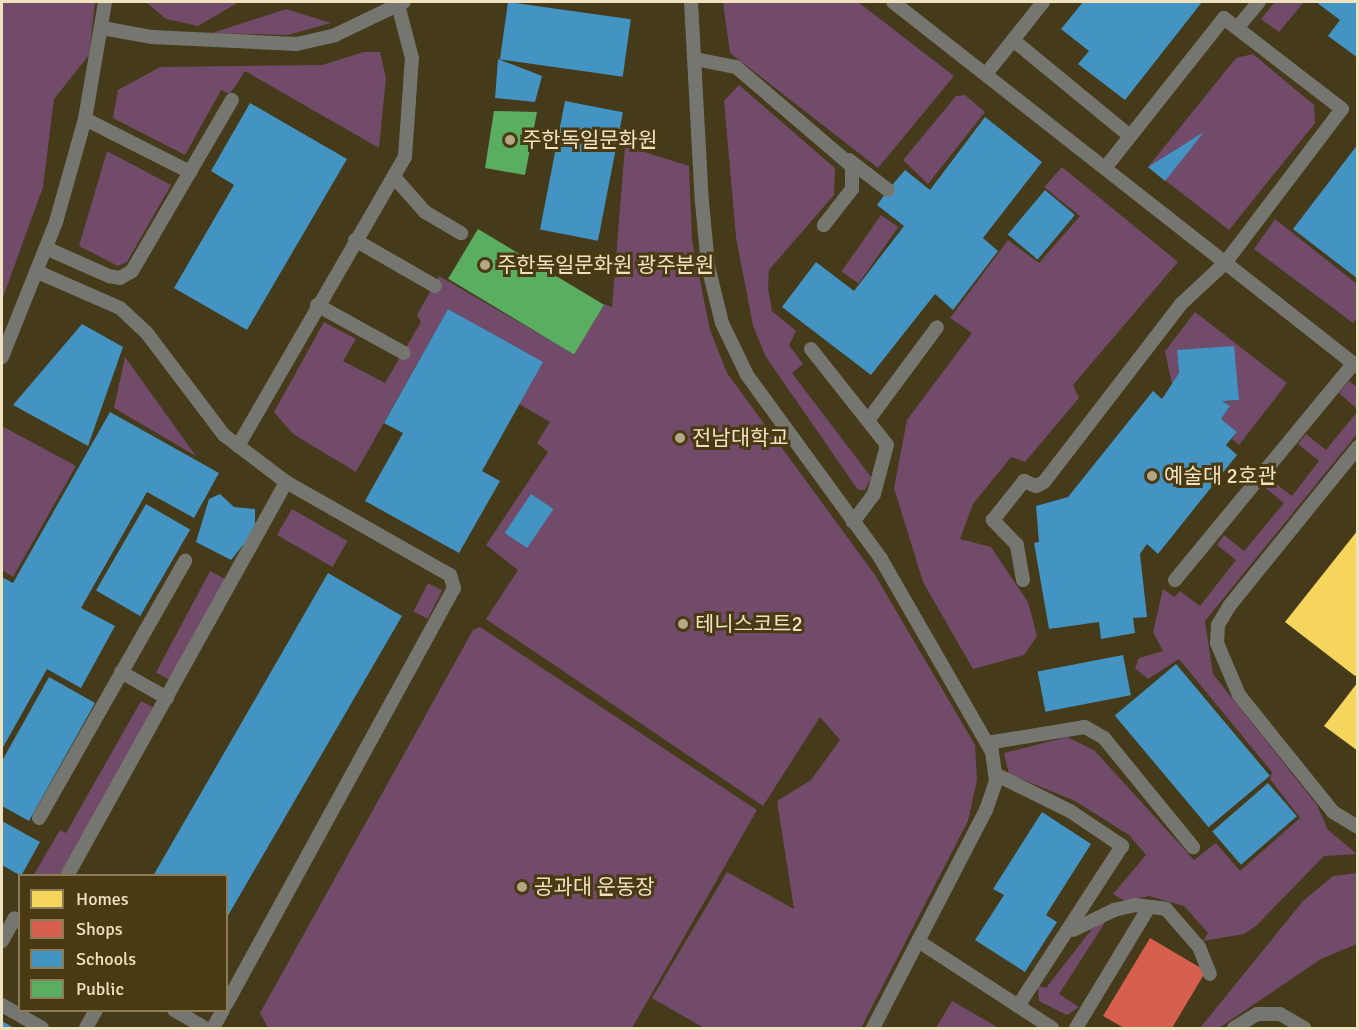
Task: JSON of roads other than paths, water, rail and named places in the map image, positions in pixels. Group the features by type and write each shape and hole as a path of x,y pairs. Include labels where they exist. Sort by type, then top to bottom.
{"lane":[{"path":"2,357 40,273 48,249 85,119 105,2"},
{"path":"691,2 708,266 722,324 747,375 881,559 987,743 995,774 986,810 873,1029"},
{"path":"893,2 1355,366 1175,580"},
{"path":"986,74 1043,2"},
{"path":"1238,28 1259,2"},
{"path":"102,28 152,37 297,44 335,35 401,3 412,58 405,157 317,305 238,446"},
{"path":"1023,580 1017,545 993,520 1024,481 1036,486 1044,482 1181,304 1225,262 1342,109 1224,18 1105,168"},
{"path":"1013,40 1130,136"},
{"path":"695,59 736,67 842,156 888,190"},
{"path":"48,249 120,278 132,271 232,100"},
{"path":"85,119 190,172"},
{"path":"824,225 852,189 852,166 842,156"},
{"path":"394,177 425,212 461,233"},
{"path":"355,240 435,286"},
{"path":"40,273 120,308 134,320 238,446 286,482 450,575 454,588 228,1000"},
{"path":"317,305 404,353"},
{"path":"869,419 937,327"},
{"path":"811,349 869,419 886,445 884,465 874,494 853,522"},
{"path":"1358,447 1230,605 1218,625 1217,643 1239,695 1333,812 1358,827"},
{"path":"68,874 286,482"},
{"path":"39,818 185,561"},
{"path":"121,672 167,698"},
{"path":"987,743 1085,727 1104,738 1193,847"},
{"path":"995,774 1070,811 1122,846 1067,935 1018,1006"},
{"path":"1067,935 1114,910 1149,907 1166,909 1181,921 1210,974"},
{"path":"1076,1029 1149,907"},
{"path":"2,910 17,919 2,941"},
{"path":"918,941 1052,1029"},
{"path":"2,1005 42,1029"},
{"path":"86,1029 95,1012"},
{"path":"176,1012 205,1029"},
{"path":"213,1029 222,1012"},
{"path":"1234,1029 1257,1014 1280,1014 1304,1029"}],"place":[{"name":"주한독일문화원","path":"510,140"},
{"name":"주한독일문화원 광주분원","path":"485,265"},
{"name":"전남대학교","path":"680,438"},
{"name":"예술대 2호관","path":"1152,476"},
{"name":"테니스코트2","path":"683,624"},
{"name":"공과대 운동장","path":"522,887"}]}
